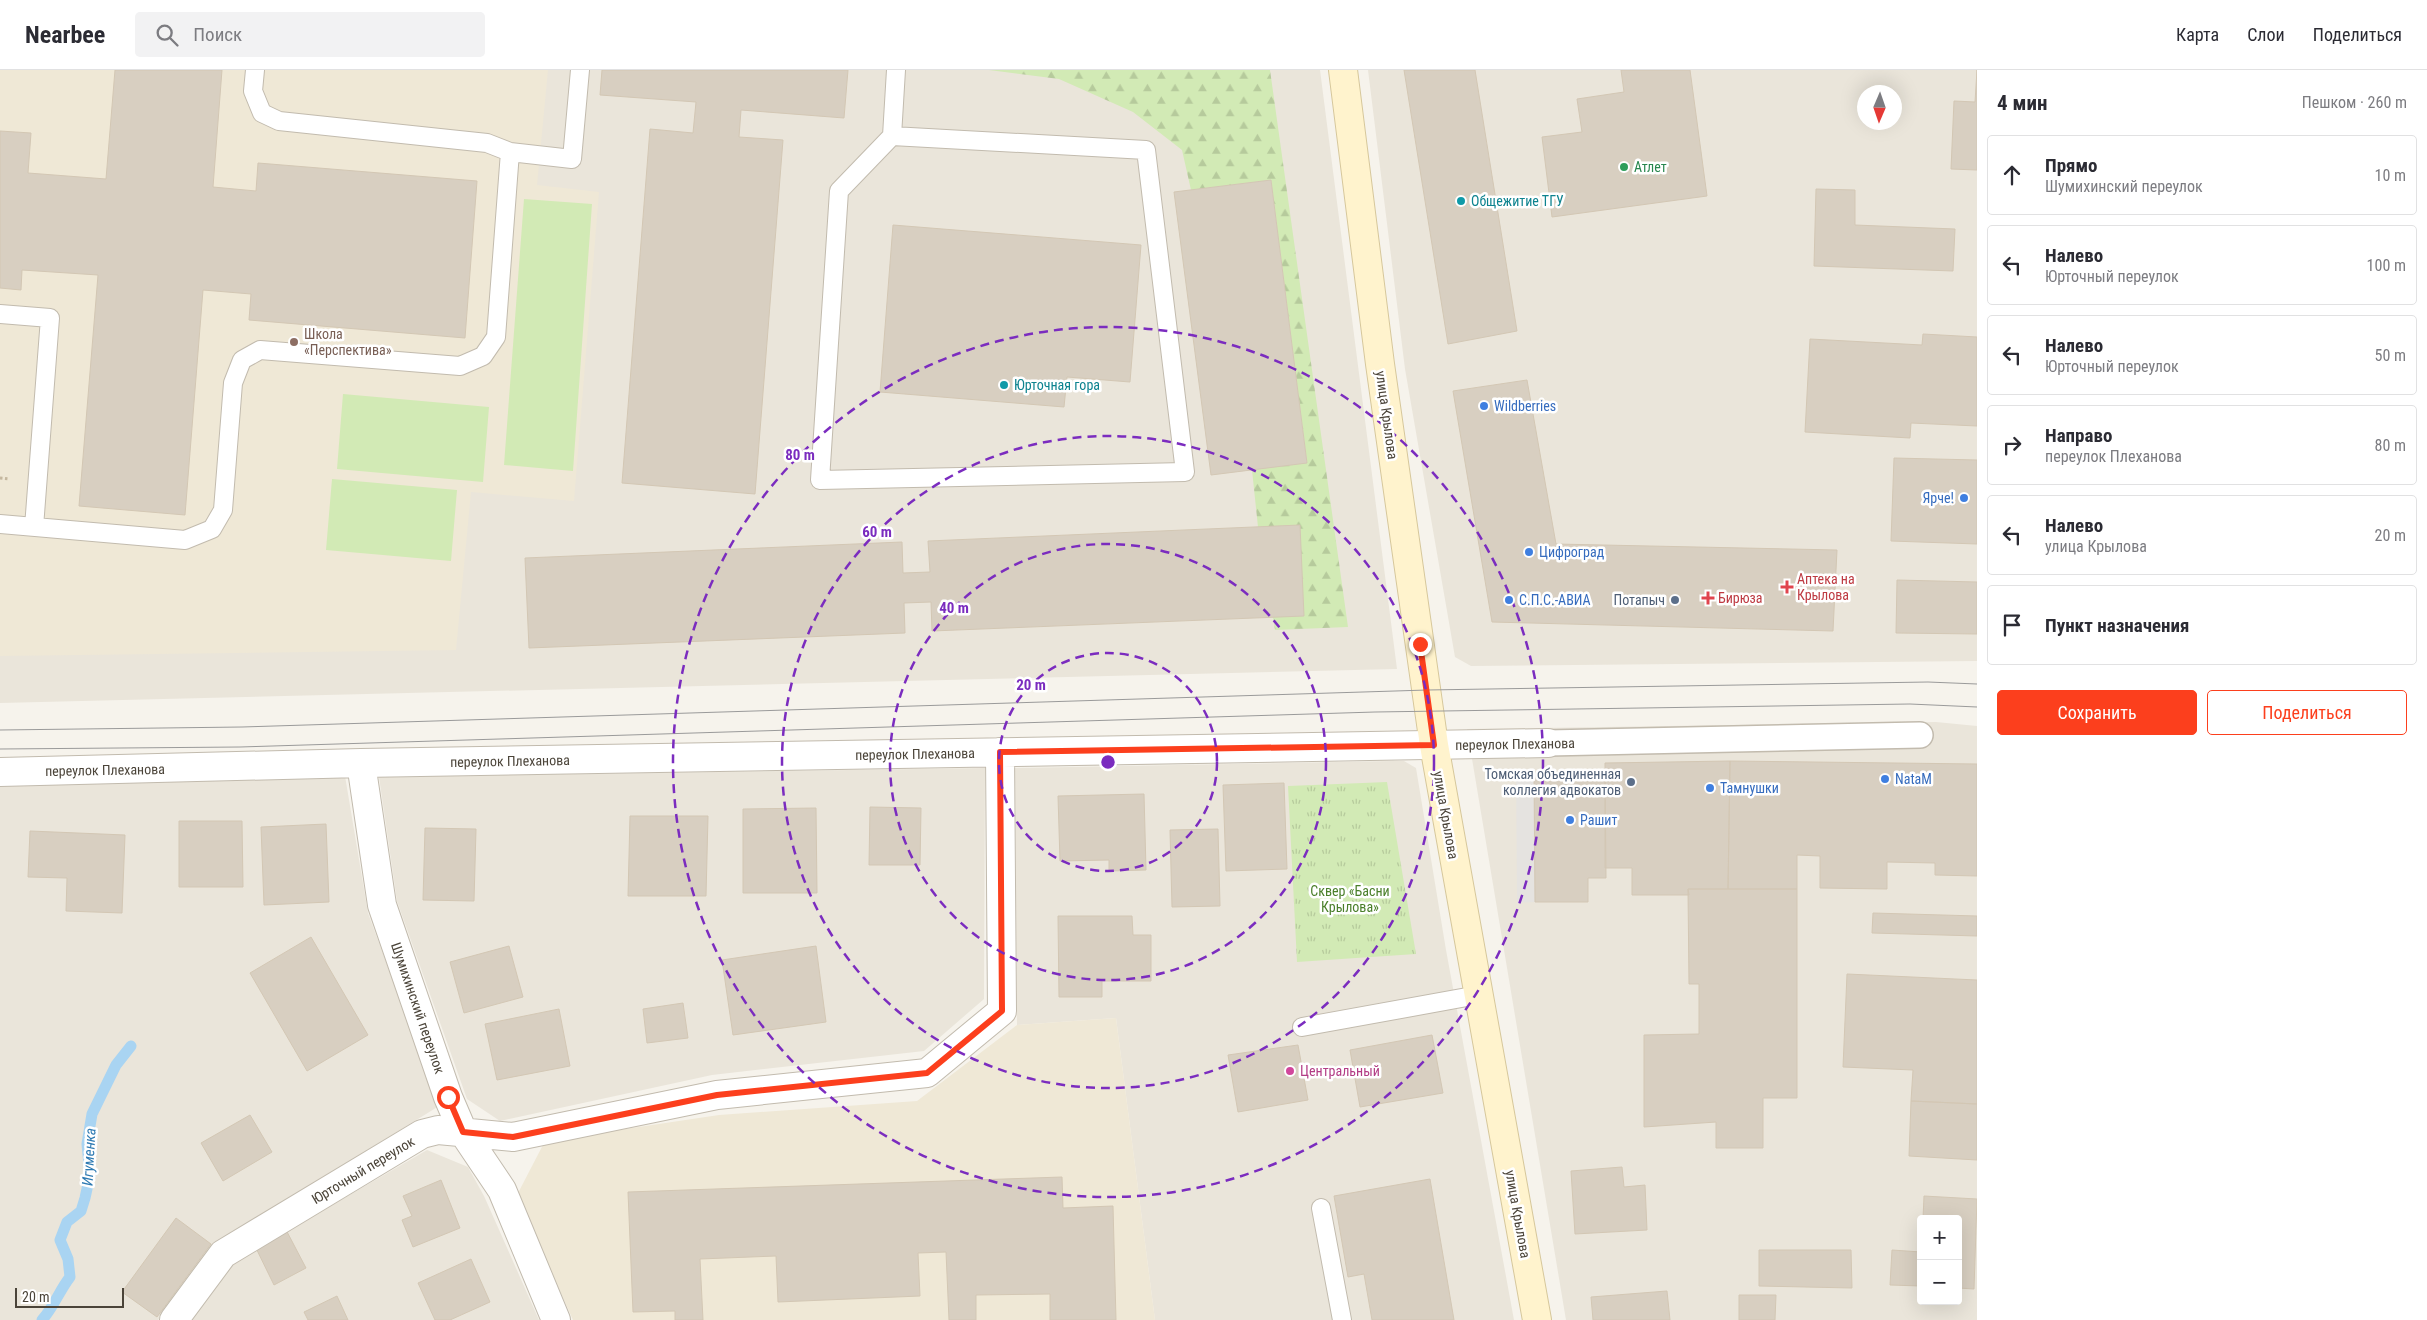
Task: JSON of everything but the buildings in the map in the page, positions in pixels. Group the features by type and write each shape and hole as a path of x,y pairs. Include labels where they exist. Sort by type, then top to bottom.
{"main road":[{"name":"улица Крылова","path":"1343,70 1380,364 1434,745 1537,1320"}],"street":[{"name":"переулок Плеханова","path":"0,772 1920,736"},
{"name":"Юрточный переулок","path":"174,1320 223,1254 422,1134 438,1130 513,1137 717,1095 927,1073 1002,1011 1000,752"},
{"name":"Шумихинский переулок","path":"361,764 382,905 448,1097 463,1132 502,1190 556,1320"}],"lane":[{"path":"255,70 253,90 262,113 279,121 487,143 510,152 572,159 580,70"},
{"path":"892,136 1146,150 1186,472 820,480 839,191 892,136 896,70"},
{"path":"0,524 185,540 212,529 223,510 233,383 242,360 260,350 460,366 483,356 496,337 510,152"},
{"path":"0,314 50,318 34,527"},
{"path":"1302,1027 1478,995"},
{"path":"1321,1208 1342,1320"}],"shaded area":[{"path":"0,70 1320,70 1397,669 0,703"},
{"name":"Школа «Перспектива»","path":"0,70 548,70 537,185 599,192 574,501 471,492 456,650 0,656"},
{"path":"1368,70 1977,70 1977,661 1471,666 1455,657 1405,369"},
{"path":"1936,722 1977,726 1977,1320 1566,1320 1467,729"},
{"path":"1404,761 1416,768 1446,950 1514,1320 1155,1320 1116,1018 1017,1025 1015,768"},
{"path":"985,768 984,999 924,1051 712,1075 500,1121 467,1099 397,901 379,777"},
{"path":"1516,772 1534,772 1535,902 1517,903"},
{"path":"345,776 368,913 439,1106 214,1245 158,1320 0,1320 0,786"},
{"path":"1116,1018 1155,1320 573,1320 517,1195 545,1141 719,1115 917,1101 1017,1025"},
{"path":"427,1150 468,1167 484,1196 539,1320 189,1320 236,1261"}],"green space":[{"path":"989,70 1270,70 1348,627 1275,630 1258,527 1252,470 1307,462 1271,180 1191,190 1182,150 1133,112 1059,79"},
{"path":"524,199 592,204 573,471 504,465"},
{"path":"343,394 489,407 483,482 337,469"},
{"path":"332,479 457,490 451,561 326,550"},
{"name":"Сквер «Басни Крылова»","path":"1387,782 1416,954 1297,962 1288,786"}],"waterway":[{"name":"Игуменка","path":"42,1320 70,1277 68,1259 60,1240 67,1222 81,1211 85,1198 90,1175 87,1144 92,1114 116,1065 131,1046"}],"tram line":[{"path":"0,730 242,727 1427,690 1928,682 1977,684"},
{"path":"0,749 240,747 1375,712 1910,704 1977,707"}],"place":[{"name":"Атлет","path":"1624,167"},
{"name":"Общежитие ТГУ","path":"1461,201"},
{"name":"Школа «Перспектива»","path":"294,342"},
{"name":"Юрточная гора","path":"1004,385"},
{"name":"Wildberries","path":"1484,406"},
{"name":"Ярче!","path":"1964,498"},
{"name":"Цифроград","path":"1529,552"},
{"name":"Аптека на Крылова","path":"1787,587"},
{"name":"Бирюза","path":"1708,598"},
{"name":"С.П.С.-АВИА","path":"1509,600"},
{"name":"Потапыч","path":"1675,600"},
{"name":"NataM","path":"1885,779"},
{"name":"Томская объединенная коллегия адвокатов","path":"1631,782"},
{"name":"Тамнушки","path":"1710,788"},
{"name":"Рашит","path":"1570,820"},
{"name":"Центральный","path":"1290,1071"}],"route":[{"path":"448,1097 463,1132 513,1137 717,1095 927,1073 1002,1011 1000,752 1434,745 1420,644"}]}
